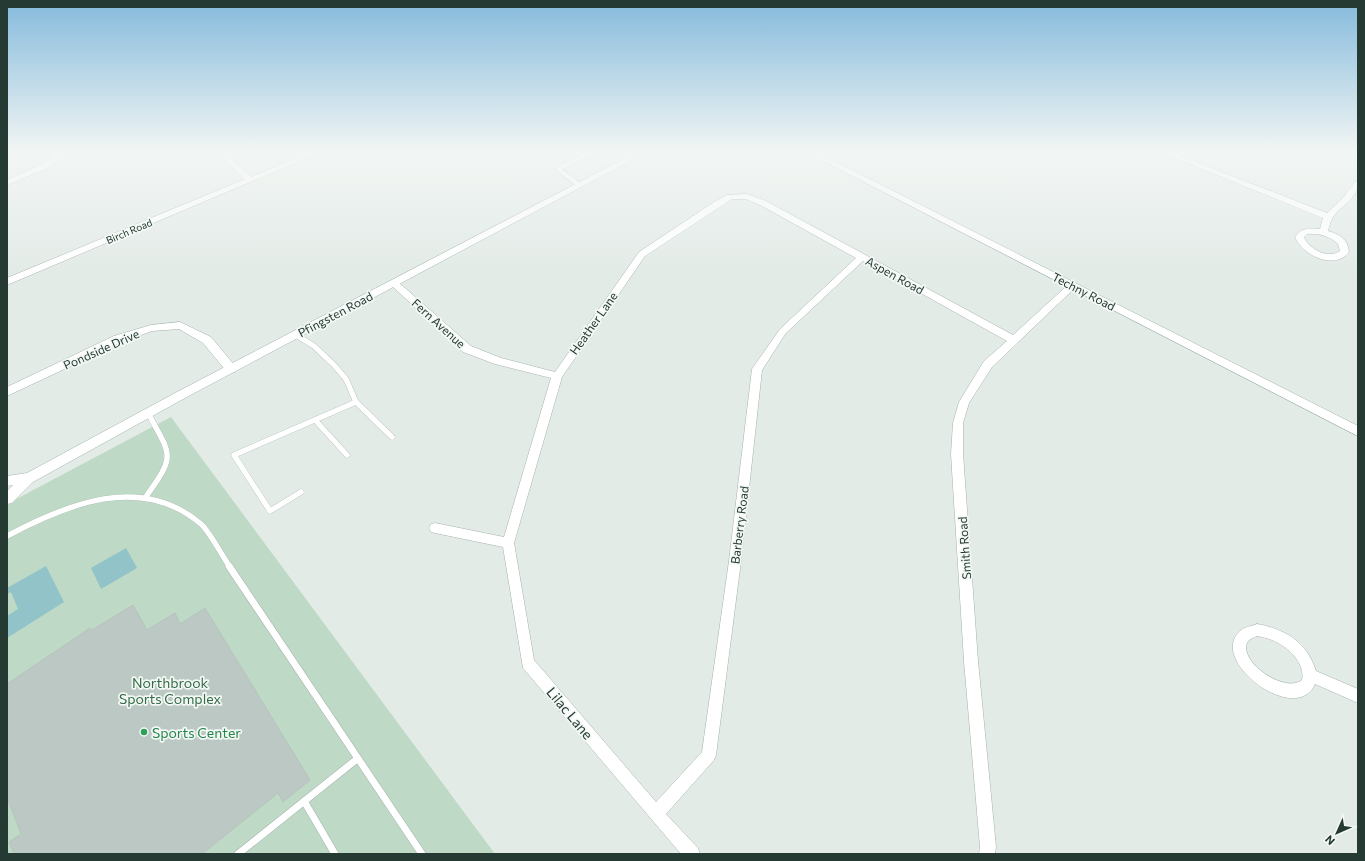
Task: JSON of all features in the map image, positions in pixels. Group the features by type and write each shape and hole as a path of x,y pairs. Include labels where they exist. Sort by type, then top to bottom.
{"main road":[{"name":"Pfingsten Road","path":"7,499 29,478 296,334 565,192"},
{"name":"Techny Road","path":"889,192 1358,431"},
{"name":"Pfingsten Road","path":"7,481 29,478"}],"street":[{"name":"Birch Road","path":"7,282 221,192"},
{"path":"1265,192 1328,217"},
{"path":"1323,232 1328,217 1345,201 1352,192"},
{"name":"Heather Lane","path":"508,543 557,376 642,254 730,197 738,196 754,198 776,210"},
{"name":"Aspen Road","path":"776,210 1014,340"},
{"path":"1304,232 1323,232 1335,238 1344,245 1345,248 1343,254 1333,257 1320,254 1307,248 1299,237 1304,232"},
{"name":"Barberry Road","path":"656,814 709,755 735,561 757,368 783,331 862,257"},
{"name":"Fern Avenue","path":"394,283 467,349 499,361 557,376"},
{"name":"Smith Road","path":"986,854 988,847 971,661 957,454 958,423 964,402 988,364 1073,285"},
{"name":"Pondside Drive","path":"7,392 118,339 151,328 180,325 207,340 231,369"},
{"path":"435,528 508,543"},
{"name":"Lilac Lane","path":"508,543 528,663 656,814 692,854"},
{"path":"1257,630 1278,635 1292,644 1303,656 1307,662 1310,675 1307,684 1299,690 1288,692 1268,685 1255,676 1246,665 1240,648 1243,638 1252,631 1257,630"},
{"path":"1310,675 1358,696"}],"lane":[{"path":"296,334 314,346 334,365 346,378 356,402 392,437"},
{"path":"301,492 270,511 234,455 356,402"},
{"path":"146,498 164,467 167,456 167,448 148,413"},
{"path":"315,420 347,455"},
{"path":"7,536 32,522 76,505 104,498 146,498 170,505 202,525 356,759 422,854"},
{"path":"238,854 356,759"},
{"path":"304,801 335,854"}],"green space":[{"name":"Northbrook Sports Complex","path":"171,417 495,854 7,854 7,504"}],"water":[{"path":"126,548 137,568 101,589 91,568"},
{"path":"46,566 64,602 7,638 7,616 18,609 11,592 7,594 7,588"}],"building":[{"name":"Sports Center","path":"133,605 147,630 175,613 180,624 205,608 310,780 283,802 278,793 202,854 14,854 9,842 21,834 7,797 7,684 90,628 92,630"}],"place":[{"name":"Sports Center","path":"144,732"}]}
